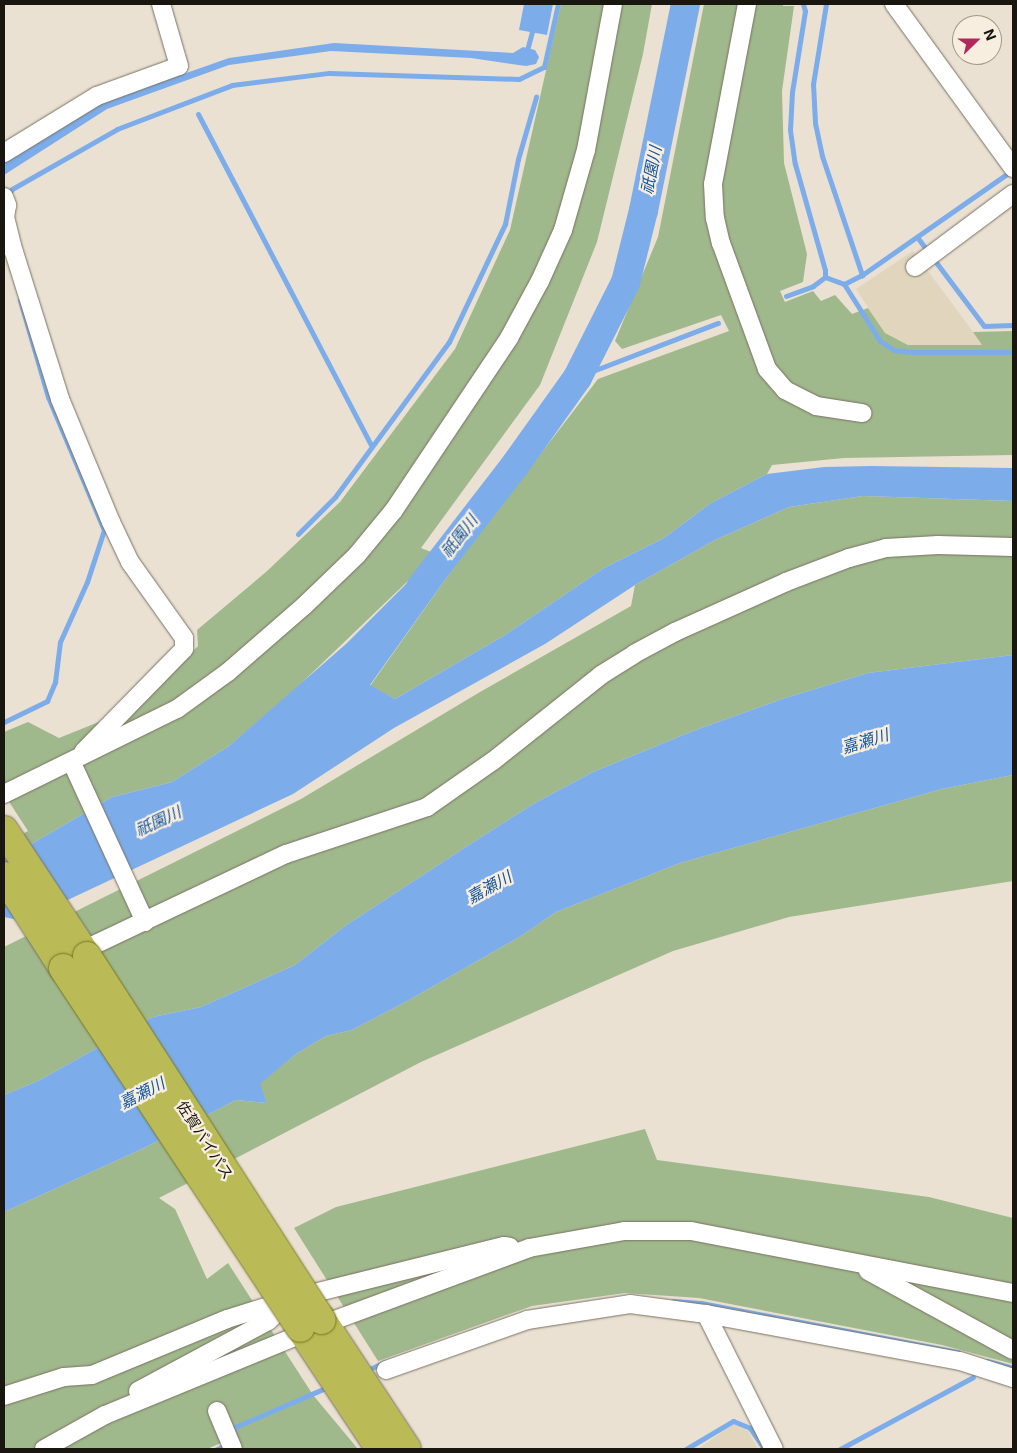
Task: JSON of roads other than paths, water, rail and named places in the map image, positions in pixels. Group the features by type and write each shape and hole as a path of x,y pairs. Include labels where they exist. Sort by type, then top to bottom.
{"highway":[{"name":"佐賀バイパス","path":"4,830 72,956 314,1329 380,1449"},
{"name":"佐賀バイパス","path":"4,876 72,956"},
{"name":"佐賀バイパス","path":"314,1329 407,1449"}],"street":[{"path":"4,153 97,96 179,66 161,4"},
{"path":"4,794 72,763 177,709 228,672 304,606 357,555 394,510 510,338 540,281 563,230 586,150 613,4"},
{"path":"747,4 713,184 715,218 721,244 767,369 785,390 816,406 862,413"},
{"path":"894,4 1011,164"},
{"path":"915,268 1013,194"},
{"path":"5,201 6,217 14,252 60,399 107,514 130,562 184,638 184,649 72,763"},
{"path":"72,956 286,854 427,807 492,761 601,676 634,654 675,632 786,582 849,558 886,548 938,545 1013,547"},
{"path":"72,763 145,922"},
{"path":"44,1449 105,1415 314,1329 529,1248 624,1231 690,1232 1013,1293"},
{"path":"4,1396 64,1377 92,1375 227,1319 294,1298 504,1246 529,1248"},
{"path":"863,1264 871,1274 938,1307 1013,1350"},
{"path":"105,1415 127,1397 268,1320 294,1298"},
{"path":"386,1370 526,1320 630,1304 706,1314 960,1361 1013,1378"},
{"path":"706,1314 774,1449"},
{"path":"218,1411 229,1442"}],"water":[{"path":"524,4 553,4 547,35 519,30"},
{"path":"334,43 513,53 523,47 535,50 539,57 536,64 526,66 471,58 331,51 229,65 107,109 4,175 4,163 101,103 229,58"},
{"path":"824,467 1013,468 1013,501 863,496 789,507 715,540 635,585 545,644 394,728 293,794 23,921 4,917 4,860 112,797 172,782 229,746 346,644 436,554 457,563 370,685 395,699 505,635 604,568 664,538 711,503 767,474"},
{"name":"嘉瀬川","path":"1013,655 1013,775 942,789 680,863 556,912 521,936 409,1000 352,1030 326,1036 296,1054 260,1084 267,1103 236,1100 144,1148 4,1212 4,1095 38,1081 153,1017 201,1007 295,965 345,926 475,841 535,803 593,772 693,731 782,699 868,673"}],"waterway":[{"path":"8,195 12,189 117,129 232,85 329,73 519,79 544,67 558,4"},
{"name":"祇園川","path":"420,587 515,464 577,377 625,282 643,210 685,4"},
{"path":"803,4 805,11 792,92 790,130 795,164 825,270 825,277"},
{"path":"826,4 813,84 815,123 822,156 862,275 1011,171"},
{"path":"526,54 533,28"},
{"path":"298,534 335,497 449,342 505,224 518,159 536,97"},
{"path":"198,114 371,445"},
{"path":"917,237 984,326 1013,325"},
{"path":"844,284 862,275"},
{"path":"825,277 844,284 880,341 894,350 913,352 1013,352"},
{"path":"786,296 813,286 825,277"},
{"path":"4,722 47,701 55,682 60,642 87,582 104,530 48,397 20,300"},
{"path":"577,377 718,323"},
{"path":"673,1301 701,1303 958,1352"},
{"path":"987,1361 1013,1368"},
{"path":"365,1371 385,1362"},
{"path":"840,1449 973,1377"},
{"path":"235,1434 233,1428 330,1386"},
{"path":"686,1449 733,1421 750,1428 764,1449"},
{"path":"217,1449 228,1444"}]}
